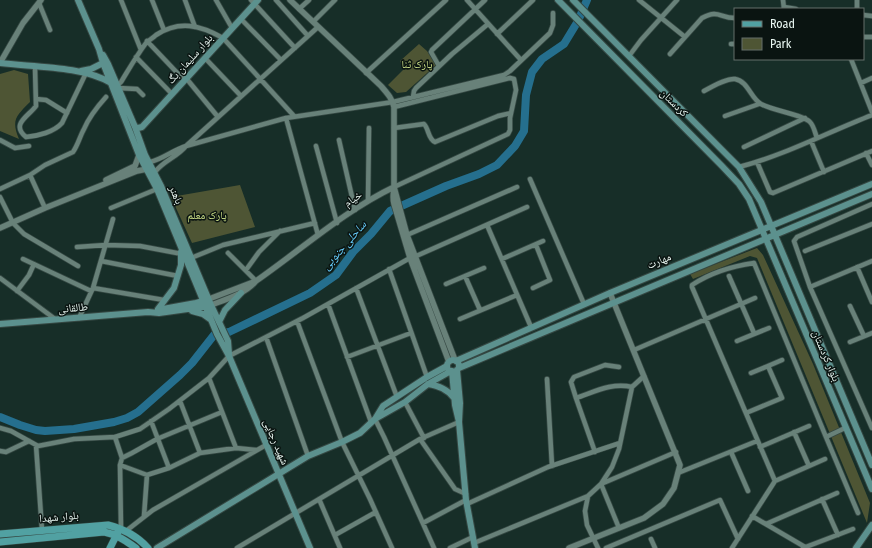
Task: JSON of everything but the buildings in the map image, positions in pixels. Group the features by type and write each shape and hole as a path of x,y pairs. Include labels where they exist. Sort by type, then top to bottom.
{"main road":[{"name":"باهنر","path":"78,0 135,127 145,154 155,172 191,258 207,303 210,319 217,324"},
{"name":"کردستان","path":"558,0 739,184 749,199 762,230"},
{"name":"بلوار سلیمان بگ","path":"135,127 142,127 224,38 254,2"},
{"name":"کردستان","path":"575,2 739,167 761,202 772,226"},
{"path":"0,63 79,71 102,77 116,86"},
{"path":"79,71 106,64"},
{"name":"باهنر","path":"116,86 139,155 157,189 180,246 217,324 228,341 229,356"},
{"name":"مهارت","path":"373,420 405,402 453,366 531,327 872,184"},
{"name":"مهارت","path":"157,548 308,456 360,433 373,420 383,406 427,377 614,303 872,194"},
{"name":"بلوار کردستان","path":"772,226 872,465"},
{"name":"بلوار کردستان","path":"762,230 872,489"},
{"path":"158,309 174,288 181,266 182,254 180,246"},
{"path":"217,324 225,310 241,293"},
{"name":"طالقانی","path":"148,312 158,309 207,303"},
{"name":"طالقانی","path":"0,324 189,310 207,303"},
{"path":"189,310 203,314 210,319"},
{"name":"شهید رجایی","path":"217,324 221,344 229,356 310,548"},
{"path":"453,366 454,398 459,422 466,500 474,543"},
{"path":"453,366 460,403 459,422"},
{"path":"428,384 440,386 454,398"},
{"name":"بلوار شهدا","path":"0,534 98,525 108,525 124,530"},
{"path":"856,548 872,525"},
{"path":"110,548 115,536 124,530 142,541 148,548"},
{"name":"بلوار شهدا","path":"2,544 94,532 110,533 136,548"}],"street":[{"path":"122,0 141,50"},
{"path":"152,0 164,30"},
{"path":"185,0 195,27"},
{"path":"216,0 232,28"},
{"path":"276,0 308,36"},
{"path":"290,0 381,86 393,104 394,187 392,196 396,203 412,258 453,366"},
{"path":"299,9 309,0"},
{"path":"313,22 335,0"},
{"path":"366,73 445,0"},
{"path":"467,0 521,60"},
{"path":"440,66 431,52 485,0"},
{"path":"497,34 533,0"},
{"path":"640,0 685,37"},
{"path":"629,56 677,0"},
{"path":"783,0 784,8"},
{"path":"40,1 50,30"},
{"path":"0,63 23,23 40,1"},
{"path":"254,2 295,48"},
{"path":"393,104 413,97 504,74 510,71 551,31 553,25 553,13"},
{"path":"670,54 702,18 709,14 717,13 734,18"},
{"path":"241,19 281,60"},
{"path":"413,97 416,88 488,24"},
{"path":"116,86 121,82 136,57 148,41 164,30 180,25 195,27 211,31 224,38 294,116"},
{"path":"155,172 159,166 181,152 318,27"},
{"path":"148,41 185,79 218,117"},
{"path":"136,57 172,94"},
{"path":"205,58 241,96"},
{"path":"739,167 757,162 872,114 851,60"},
{"path":"35,67 36,99 34,108 20,124 20,129 26,137 53,130 62,123 86,73"},
{"path":"150,162 159,160 178,148 294,116 393,104 512,78 515,81 516,90 511,113 510,130 508,134 394,187"},
{"path":"860,83 872,78"},
{"path":"704,91 734,79 739,80 759,104 774,110 805,118 813,127 817,138"},
{"path":"116,86 137,89 143,95"},
{"path":"0,189 73,152 94,111 106,97"},
{"path":"36,99 46,100 67,113"},
{"path":"725,116 759,104"},
{"path":"394,128 424,124 431,140 434,142 498,116 511,113"},
{"path":"286,118 318,235"},
{"path":"744,147 805,118"},
{"path":"368,201 369,128"},
{"path":"0,140 15,148 29,146"},
{"path":"339,140 355,210"},
{"path":"811,140 824,172"},
{"path":"316,146 337,223"},
{"path":"757,162 772,193 872,151"},
{"path":"866,153 872,165"},
{"path":"95,188 107,179 135,166 139,155"},
{"path":"0,228 137,171 147,169"},
{"path":"30,175 45,208"},
{"path":"530,179 584,304"},
{"name":"خیام","path":"207,303 256,281 318,235 378,194 394,187"},
{"path":"407,235 517,187"},
{"path":"111,208 157,189"},
{"path":"0,199 13,223 24,234 78,266"},
{"path":"872,204 794,238 810,287 872,428"},
{"path":"0,428 11,431 38,446 74,439 114,437 140,429 180,401 209,378 229,356 297,321 412,258 527,207"},
{"path":"399,216 407,235 412,258"},
{"path":"79,318 92,289 113,219"},
{"path":"191,258 223,245 315,223"},
{"path":"806,251 872,224"},
{"path":"487,225 531,327"},
{"path":"246,270 259,252 280,231"},
{"path":"502,259 543,241"},
{"path":"77,247 106,245 140,246 182,254"},
{"path":"533,288 550,280 536,245"},
{"path":"228,253 256,281"},
{"path":"23,259 92,289 164,300"},
{"path":"101,261 178,276"},
{"path":"810,287 872,261"},
{"path":"775,481 692,287 695,283 732,267 754,263 858,513"},
{"path":"17,291 29,275 34,264"},
{"path":"857,267 872,302"},
{"path":"446,284 484,268"},
{"path":"389,270 427,377"},
{"path":"465,276 480,310"},
{"path":"729,276 754,333"},
{"path":"0,278 55,320"},
{"name":"خیام","path":"207,303 241,293 251,287 256,281"},
{"path":"356,288 397,397"},
{"path":"569,548 644,518 663,504 674,488 680,465 610,293"},
{"path":"460,319 517,295"},
{"path":"634,350 755,298"},
{"path":"328,304 373,420 392,455 434,548"},
{"path":"850,306 864,336"},
{"path":"297,321 342,442 392,548"},
{"path":"737,341 769,328"},
{"path":"348,357 411,333"},
{"path":"850,342 872,333"},
{"path":"266,337 308,456"},
{"path":"751,373 782,360"},
{"path":"595,452 571,382 574,377 605,365 619,367"},
{"path":"746,413 782,398 768,366"},
{"path":"450,548 474,543 588,496 601,484 612,467 620,443 632,387 644,376"},
{"path":"209,378 236,448"},
{"path":"547,379 552,466"},
{"path":"576,398 612,386 625,385 632,387"},
{"path":"180,401 200,454"},
{"path":"405,402 422,438 455,489 466,500"},
{"path":"122,458 132,454 157,439 222,412"},
{"path":"151,422 169,468"},
{"path":"237,548 296,514 392,455 422,438 459,422"},
{"path":"760,446 809,426"},
{"path":"826,437 845,428"},
{"path":"794,432 810,466"},
{"path":"114,437 122,458 120,465 124,530"},
{"path":"0,451 6,452 29,441"},
{"path":"678,473 758,441"},
{"path":"423,523 466,500 552,466 620,443"},
{"path":"36,444 42,530"},
{"path":"124,530 153,510 266,445"},
{"path":"120,465 147,475 169,468 200,454 236,448 257,450"},
{"path":"601,484 676,452"},
{"path":"731,452 748,490"},
{"path":"732,548 775,481 825,459"},
{"path":"144,516 147,475"},
{"path":"601,484 619,528"},
{"path":"766,524 838,493"},
{"path":"588,496 585,511 587,525 598,548"},
{"path":"320,499 340,548"},
{"path":"822,499 838,534"},
{"path":"606,548 614,546 720,500 738,539"},
{"path":"335,535 376,512"},
{"path":"752,516 804,548 853,529"},
{"path":"651,538 655,548"}],"green space":[{"name":"پارک ثنا","path":"419,44 427,51 436,65 406,92 397,93 388,85 404,69 400,61"},
{"path":"14,70 28,74 30,102 18,115 15,123 19,139 0,131 0,74"},
{"name":"پارک معلم","path":"240,185 255,227 192,243 171,197"},
{"path":"757,248 763,255 813,364 870,503 867,523 757,258 750,256 693,279 690,274"}],"waterway":[{"name":"ساحلی جنوبی","path":"0,417 36,430 45,431 74,429 114,422 127,418 138,412 180,375 192,363 214,335 229,332 310,293 336,275 353,252 371,234 390,211 497,165 515,146 524,131 526,95 532,72 542,59 564,44 578,21 587,0"}]}
